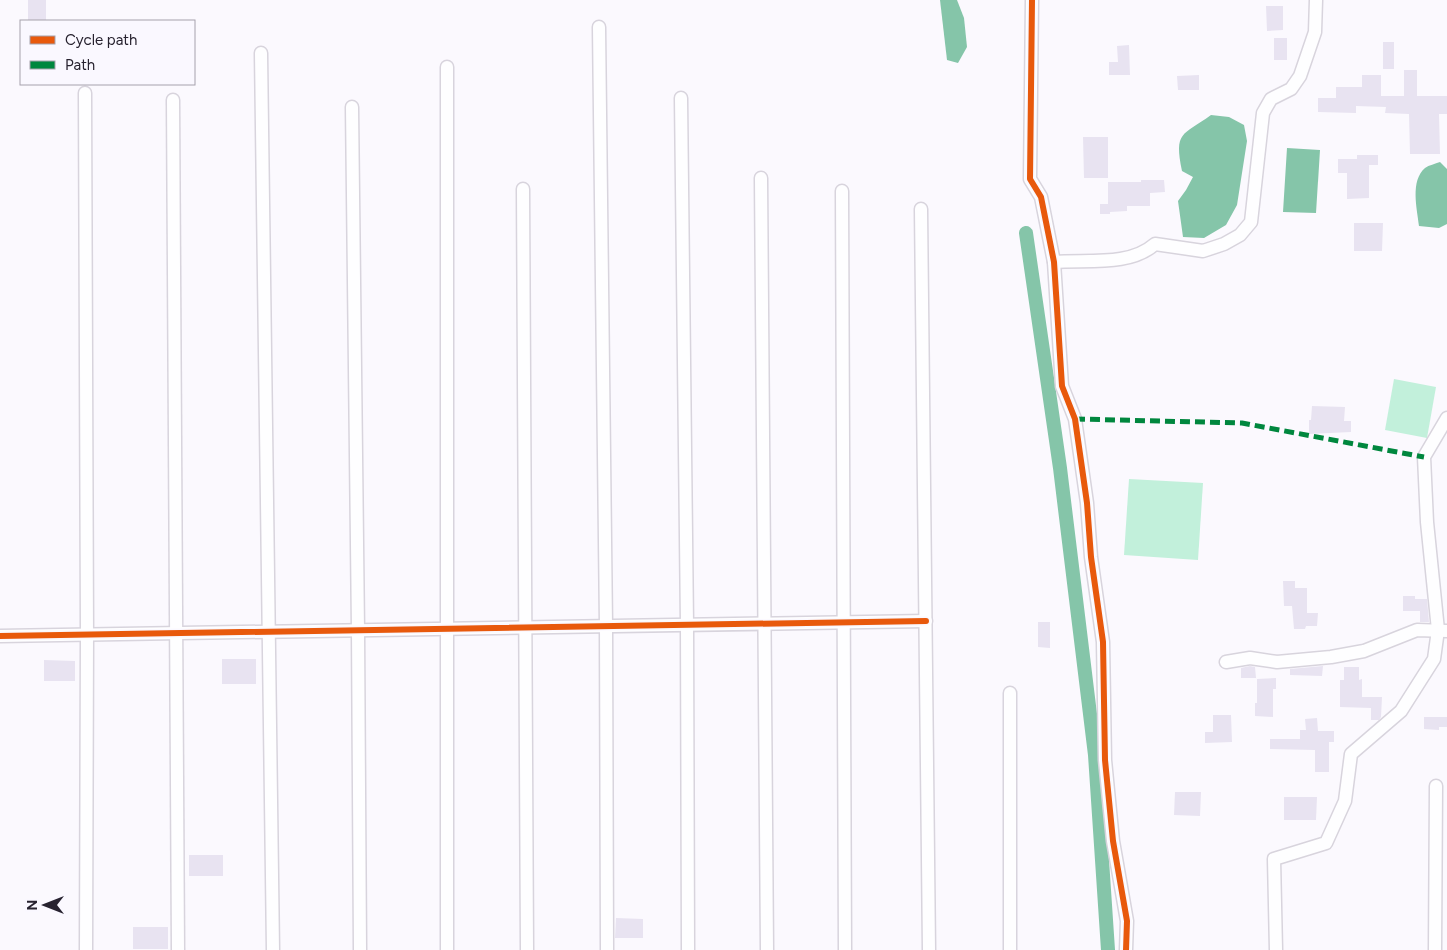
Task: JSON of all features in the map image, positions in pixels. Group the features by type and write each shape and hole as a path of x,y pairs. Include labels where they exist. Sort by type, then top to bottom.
{"street":[{"path":"1032,0 1030,179 1042,197 1054,262 1062,386 1075,419 1087,503 1091,557 1103,642 1105,760 1113,841 1127,921 1126,950"},
{"path":"1054,262 1131,257 1148,250 1155,244 1203,251 1224,244 1240,235 1251,222 1263,113 1271,99 1291,88 1300,76 1315,32 1316,0"},
{"path":"599,27 606,626 607,950"},
{"path":"261,53 273,950"},
{"path":"447,67 447,950"},
{"path":"85,93 86,950"},
{"path":"681,98 687,625 688,950"},
{"path":"173,100 178,950"},
{"path":"352,107 360,950"},
{"path":"761,178 767,950"},
{"path":"523,189 528,950"},
{"path":"842,191 845,950"},
{"path":"920,208 929,950"},
{"path":"1276,950 1274,859 1326,843 1345,801 1351,754 1401,711 1434,659 1443,630 1427,522 1424,457 1447,418"},
{"path":"0,636 926,621"},
{"path":"1226,662 1250,658 1277,662 1331,657 1364,651 1417,630 1443,630"},
{"path":"1010,693 1010,950"},
{"path":"1435,950 1436,786"}],"shaded area":[{"path":"940,0 957,0 964,18 967,47 958,63 947,60"},
{"path":"1211,115 1229,117 1244,125 1247,141 1237,205 1226,225 1204,238 1183,237 1178,201 1193,177 1182,171 1180,141 1187,131"},
{"path":"1287,148 1320,150 1316,213 1283,212"},
{"path":"1440,162 1447,169 1447,224 1439,228 1419,226 1416,203 1417,180 1425,168"},
{"path":"1394,379 1436,387 1427,438 1385,430"},
{"path":"1129,479 1203,483 1198,560 1124,555"}],"building":[{"path":"28,0 46,0 46,20 28,20"},
{"path":"1266,6 1283,6 1283,30 1267,31"},
{"path":"1274,38 1287,38 1287,60 1274,60"},
{"path":"1383,42 1394,42 1394,69 1383,69"},
{"path":"1129,45 1130,75 1109,75 1109,62 1118,62 1117,46"},
{"path":"1404,70 1417,70 1417,96 1447,96 1447,114 1439,114 1440,154 1410,154 1409,114 1385,113 1386,107 1356,106 1356,113 1318,112 1318,98 1336,98 1336,87 1362,87 1362,75 1381,75 1381,96 1404,96"},
{"path":"1199,75 1199,90 1178,90 1177,76"},
{"path":"1083,137 1108,137 1108,178 1084,178"},
{"path":"1357,155 1378,155 1378,165 1369,165 1369,198 1347,199 1347,173 1338,173 1338,159 1357,159"},
{"path":"1141,180 1164,180 1165,192 1150,193 1150,206 1127,206 1127,211 1100,214 1100,204 1108,204 1108,182 1141,182"},
{"path":"1354,223 1383,223 1382,251 1354,251"},
{"path":"1312,406 1345,407 1344,421 1351,421 1351,432 1309,434"},
{"path":"1283,581 1295,581 1295,588 1307,588 1307,613 1318,613 1317,626 1294,629 1292,606 1284,606"},
{"path":"1403,596 1427,599 1429,622 1420,622 1420,611 1403,611"},
{"path":"1038,622 1050,622 1050,648 1038,647"},
{"path":"222,659 256,659 256,684 222,684"},
{"path":"44,660 75,661 75,681 44,681"},
{"path":"1323,666 1322,676 1290,675 1290,669"},
{"path":"1255,667 1256,678 1241,678 1241,668"},
{"path":"1344,667 1359,667 1359,680 1362,679 1362,697 1382,697 1381,717 1379,720 1371,720 1371,708 1340,707 1340,680 1344,680"},
{"path":"1276,678 1276,689 1273,689 1273,717 1255,716 1257,679"},
{"path":"1213,715 1231,715 1232,742 1205,743 1205,732 1213,732"},
{"path":"1424,717 1447,717 1447,727 1439,727 1439,730 1424,729"},
{"path":"1317,718 1318,731 1334,731 1334,742 1329,742 1329,772 1315,772 1315,750 1270,749 1270,739 1300,739 1300,730 1306,730 1305,719"},
{"path":"1175,792 1201,792 1200,816 1174,815"},
{"path":"1284,797 1317,797 1316,820 1284,820"},
{"path":"189,855 223,855 223,876 189,876"},
{"path":"616,918 643,919 643,938 615,938"},
{"path":"133,927 168,927 168,949 133,949"}],"waterway":[{"path":"1026,233 1060,468 1095,755 1108,950"}],"marked path":[{"path":"1075,419 1242,423 1424,457"}],"cycle path":[{"path":"1032,0 1030,179 1041,197 1054,262 1062,386 1075,419 1087,503 1091,557 1103,642 1105,760 1113,841 1127,921 1126,950"},
{"path":"0,636 926,621"}]}
